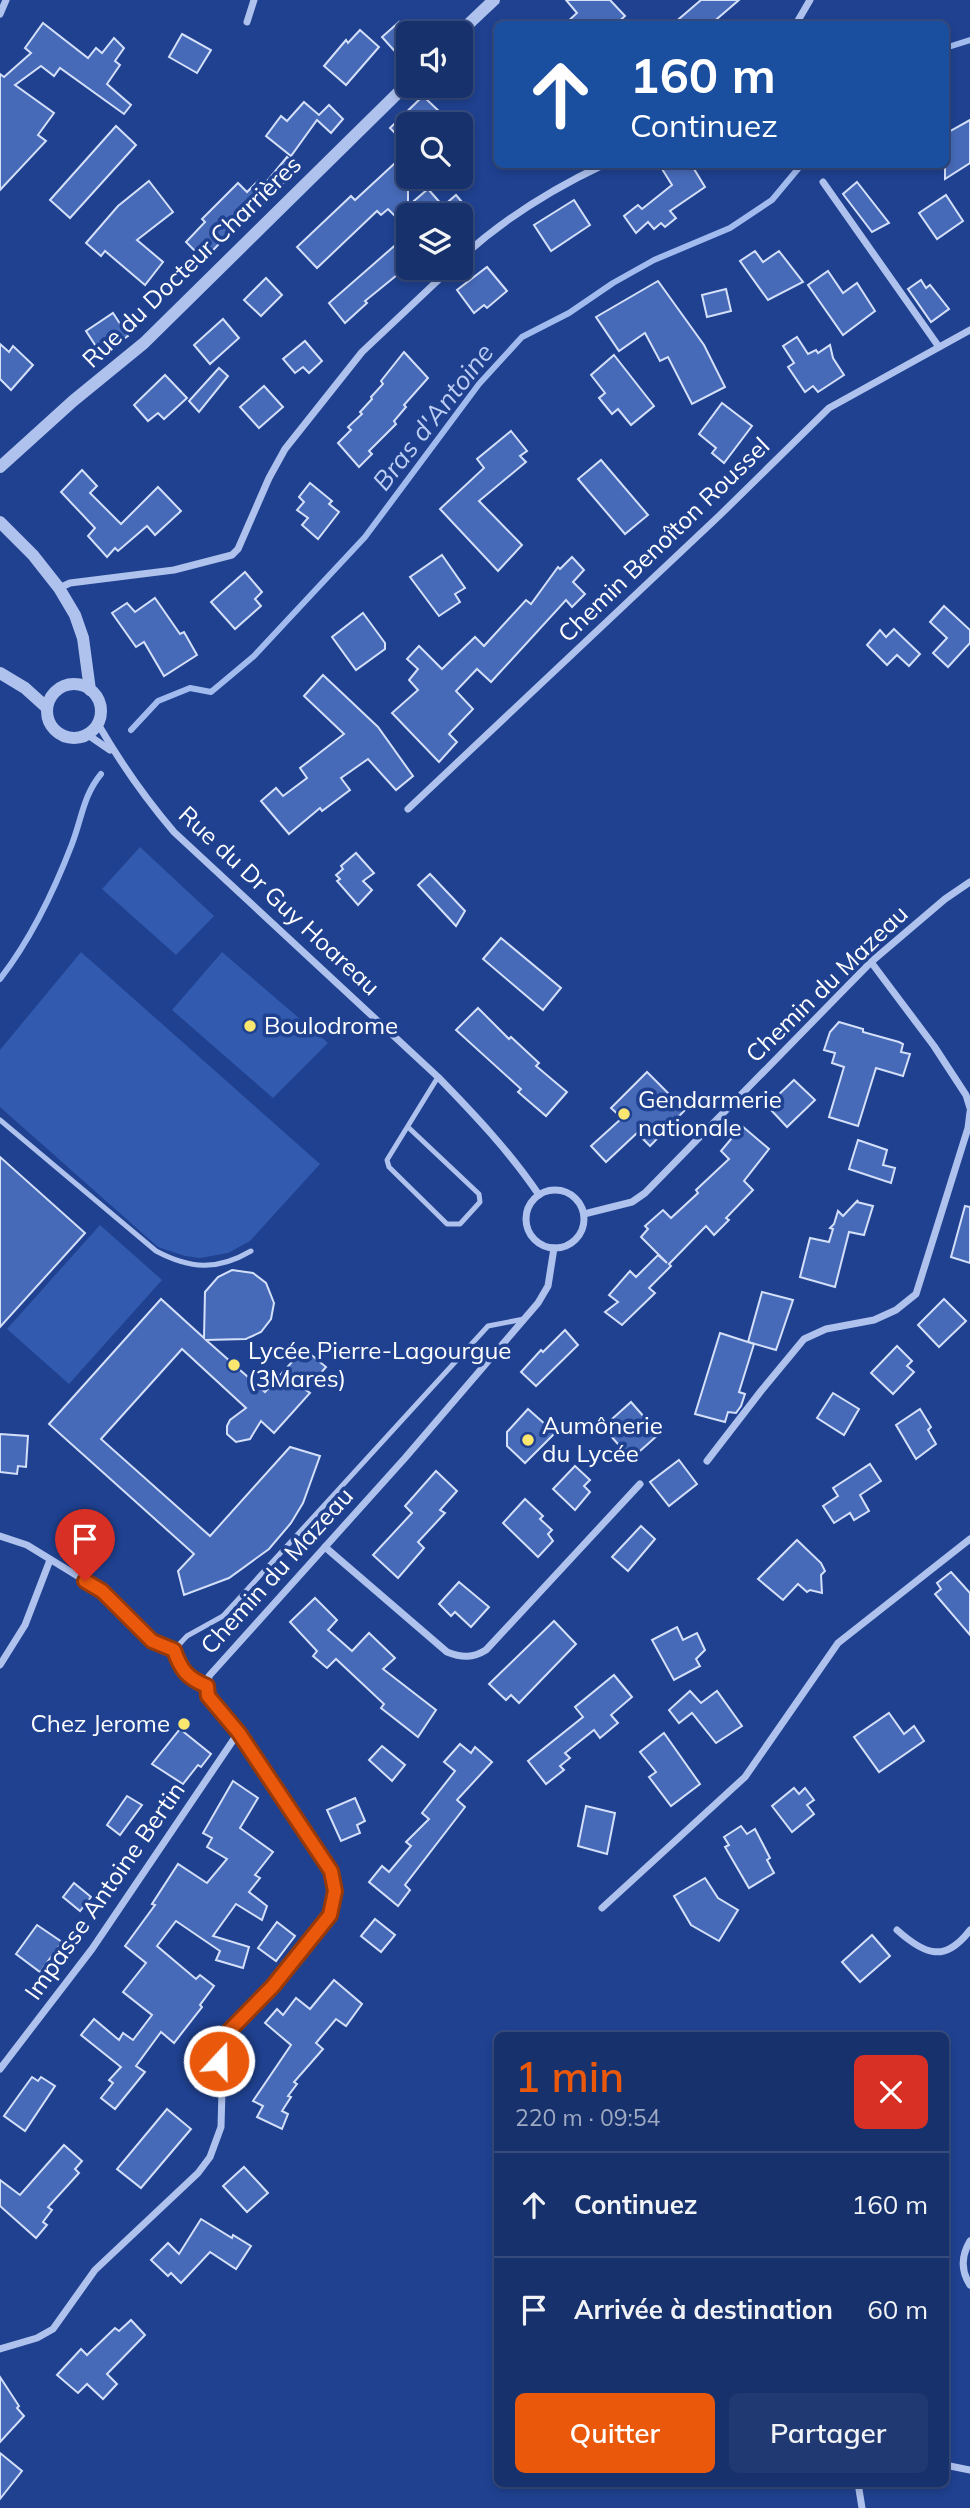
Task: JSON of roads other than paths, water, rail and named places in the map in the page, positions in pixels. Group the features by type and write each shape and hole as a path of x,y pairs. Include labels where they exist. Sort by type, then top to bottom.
{"street":[{"path":"0,14 6,0"},
{"path":"247,22 254,0"},
{"path":"798,21 810,0"},
{"path":"471,21 492,1"},
{"name":"Rue du Docteur Charrières","path":"0,467 73,401 144,343 396,95"},
{"path":"473,247 488,233 536,201 598,168"},
{"path":"823,182 939,347"},
{"path":"59,588 70,583 174,570 232,555 238,549 268,478 285,449 362,352 438,280"},
{"name":"Chemin Benoîton Roussel","path":"408,809 720,515 829,408 970,330"},
{"path":"0,522 33,555 59,588 75,615 83,638 90,690 101,709 98,724 88,735 71,739 54,731 46,716 46,707 52,694 65,685 72,684 90,690"},
{"path":"72,684 85,655"},
{"path":"0,673 25,688 46,707"},
{"path":"25,688 52,694"},
{"name":"Rue du Dr Guy Hoareau","path":"98,724 149,803 174,832 438,1077 479,1119 539,1195"},
{"path":"88,735 114,752"},
{"name":"Chemin du Mazeau","path":"584,1214 632,1202 645,1193 871,962 945,899 970,882"},
{"path":"707,1461 804,1339 826,1329 874,1320 897,1310 916,1294 968,1128 970,1110 966,1095 934,1046 871,962"},
{"path":"555,1190 571,1194 577,1199 584,1214 584,1223 578,1238 571,1244 554,1248 536,1241 527,1227 527,1212 533,1200 555,1190"},
{"name":"Chemin du Mazeau","path":"0,2349 37,2338 53,2329 96,2270 198,2173 210,2157 221,2127 223,2102 219,2061 222,2046 230,2030 273,1986 330,1915 335,1891 331,1871 239,1733 208,1696 209,1676 538,1303 548,1286 554,1248"},
{"path":"325,1547 447,1652 458,1656 478,1655 486,1650 640,1484"},
{"path":"0,1536 27,1545 102,1591 152,1641 174,1650 182,1672 207,1686"},
{"path":"602,1908 745,1777 838,1643 970,1539"},
{"path":"0,1665 26,1625 50,1560"},
{"name":"Impasse Antoine Bertin","path":"0,2069 92,1949 239,1733"},
{"path":"897,1930 911,1942 930,1951 946,1950 959,1944 970,1930"},
{"path":"970,2241 963,2259 963,2269 970,2286"},
{"path":"949,2466 970,2470"},
{"path":"859,2487 862,2508"}],"lane":[{"path":"409,1128 480,1194 480,1202 460,1224 447,1224 388,1167 387,1160 438,1077"},
{"path":"0,1121 138,1238 177,1262 212,1265 233,1261 251,1251"},
{"path":"174,1650 187,1636 223,1616 488,1326 525,1319"}],"waterway":[{"name":"Bras d'Antoine","path":"949,47 970,40"},
{"name":"Bras d'Antoine","path":"131,730 158,701 190,688 211,692 254,656 365,537 479,384 522,337 569,313 613,283 654,260 730,228 772,200 799,168"},
{"name":"Bras d'Antoine","path":"0,979 22,948 49,897 72,844 87,799 101,774"}],"place":[{"name":"Boulodrome","path":"250,1026"},
{"name":"Gendarmerie nationale","path":"624,1114"},
{"name":"Lycée Pierre-Lagourgue (3Mares)","path":"234,1365"},
{"name":"Aumônerie du Lycée","path":"528,1440"},
{"name":"Chez Jerome","path":"184,1724"}]}
